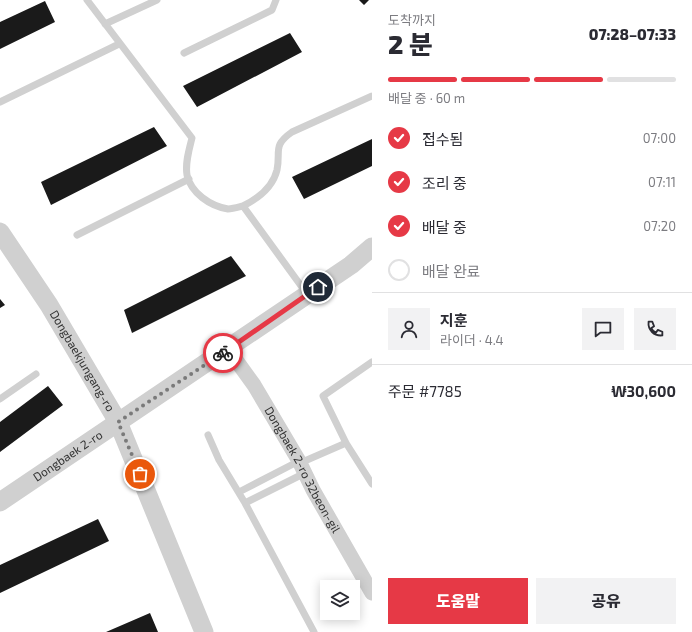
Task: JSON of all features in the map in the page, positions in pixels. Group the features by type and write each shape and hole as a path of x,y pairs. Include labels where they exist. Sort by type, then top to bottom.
{"street":[{"name":"Dongbaekjungang-ro","path":"0,232 49,305 118,422 204,632"},
{"name":"Dongbaek 2-ro","path":"0,502 351,265 372,247"},
{"name":"Dongbaek 2-ro 32beon-gil","path":"228,349 254,385 372,593"}],"lane":[{"path":"87,0 192,138 188,156 187,174 194,190 208,202 228,209 243,206 256,200 273,181 277,170 279,144 283,138 292,132 372,96"},
{"path":"105,24 157,0"},
{"path":"184,53 272,10 276,0"},
{"path":"0,102 120,44"},
{"path":"77,235 189,179"},
{"path":"243,206 307,295"},
{"path":"372,362 323,396 346,442 372,484"},
{"path":"0,399 36,374"},
{"path":"208,435 219,460 239,492 312,630"},
{"path":"239,492 301,466 346,442"},
{"path":"245,503 301,466"}],"building":[{"path":"359,0 369,0 364,5"},
{"path":"45,1 55,22 0,49 0,22"},
{"path":"290,33 302,52 197,107 183,86"},
{"path":"154,127 167,146 51,205 41,182"},
{"path":"372,139 372,166 304,199 292,177"},
{"path":"231,256 246,276 132,333 124,310"},
{"path":"0,299 5,305 0,308"},
{"path":"48,386 63,405 0,452 0,422"},
{"path":"98,519 109,541 0,593 0,565"},
{"path":"150,613 158,632 106,632"}],"way so far":[{"path":"140,474 118,422 223,353"}],"route":[{"path":"223,353 318,287"}]}
